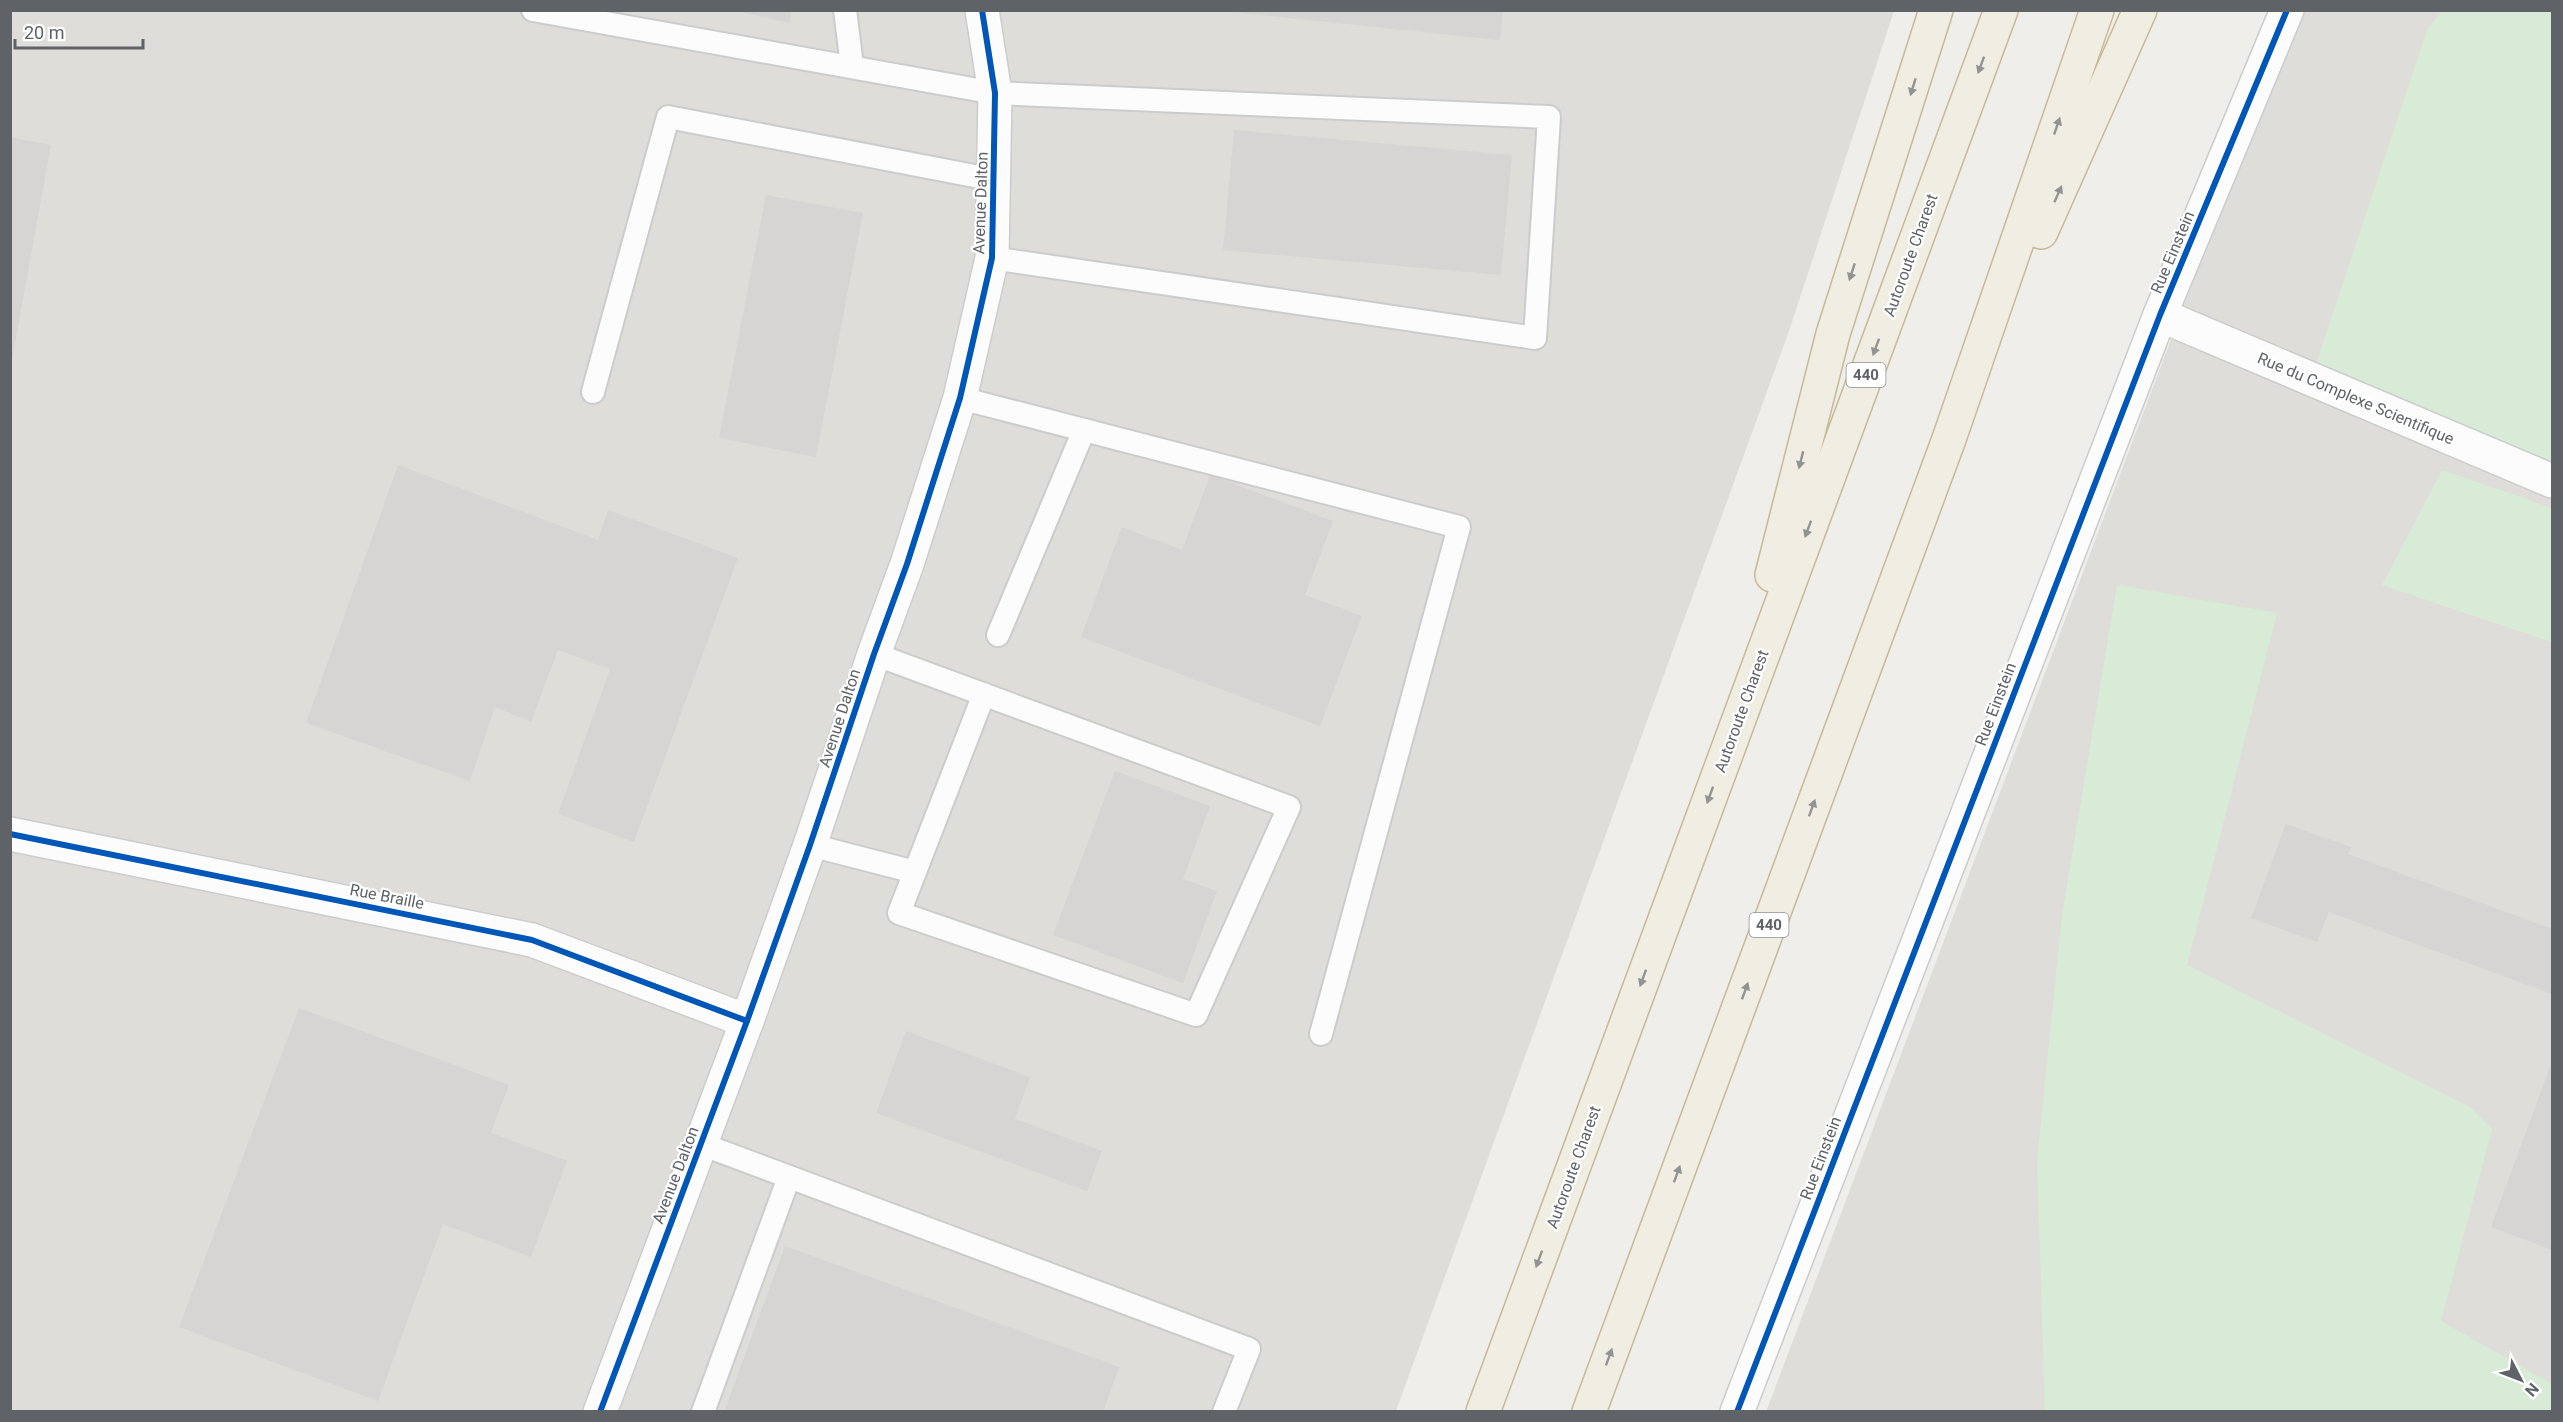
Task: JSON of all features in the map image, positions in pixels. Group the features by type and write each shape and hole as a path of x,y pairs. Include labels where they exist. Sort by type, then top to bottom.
{"highway":[{"path":"1730,740 1833,334 1936,10"},
{"name":"Autoroute Charest","path":"1483,1412 2001,10"},
{"name":"440","path":"1589,1412 1949,440 2097,10"},
{"path":"1949,440 2140,10"}],"street":[{"name":"Avenue Dalton","path":"605,1410 810,845 874,654 907,564 960,398 992,258 995,93 982,10"},
{"name":"Rue Einstein","path":"1737,1412 2160,315 2287,10"},
{"name":"Rue du Complexe Scientifique","path":"2160,315 2553,481"},
{"name":"Rue Braille","path":"10,834 532,940 747,1021"}],"lane":[{"path":"533,10 995,93 1549,117 1535,338 992,258"},
{"path":"845,10 852,66"},
{"path":"594,392 669,117 995,180"},
{"path":"960,398 1459,527 1321,1034"},
{"path":"998,635 1083,430"},
{"path":"874,654 984,694 1289,807 1196,1015 899,913 984,694"},
{"path":"810,845 915,872"},
{"path":"701,1144 1249,1349 1224,1412"},
{"path":"703,1412 789,1177"}],"shaded area":[{"path":"10,11 1894,11 1789,331 1396,1411 11,1411"},
{"path":"2295,11 2552,11 2552,1411 1766,1412"}],"green space":[{"path":"2442,11 2552,11 2552,467 2314,370 2427,30"},
{"path":"2442,470 2552,508 2552,642 2382,585"},
{"path":"2117,585 2277,613 2187,965 2470,1107 2492,1129 2441,1321 2552,1384 2552,1411 2045,1411 2037,1162 2062,915"}],"building":[{"path":"732,10 792,10 789,23"},
{"path":"1213,10 1503,10 1500,40"},
{"path":"1234,130 1512,155 1501,275 1223,250"},
{"path":"10,137 51,145 12,360 10,360"},
{"path":"766,195 863,213 816,457 719,438"},
{"path":"398,465 598,540 608,510 738,558 634,842 558,814 610,669 558,650 531,722 495,707 470,781 306,723"},
{"path":"1210,475 1333,521 1305,595 1362,616 1320,726 1081,637 1122,527 1182,550"},
{"path":"1115,771 1210,806 1183,879 1217,891 1183,983 1053,935"},
{"path":"2286,824 2351,847 2348,854 2552,929 2552,994 2329,912 2317,942 2251,918"},
{"path":"299,1008 509,1085 491,1133 567,1161 531,1257 443,1224 378,1401 179,1327"},
{"path":"906,1031 1030,1077 1015,1119 1102,1151 1087,1191 876,1113"},
{"path":"2552,1061 2552,1250 2491,1227"},
{"path":"785,1246 1119,1367 1103,1412 724,1412"}],"cycle path":[{"path":"600,1412 747,1021 810,845 874,654 907,564 960,398 992,258 995,93 982,10"},
{"path":"1737,1412 2160,315 2287,10"},
{"path":"10,834 532,940 747,1021"}]}
